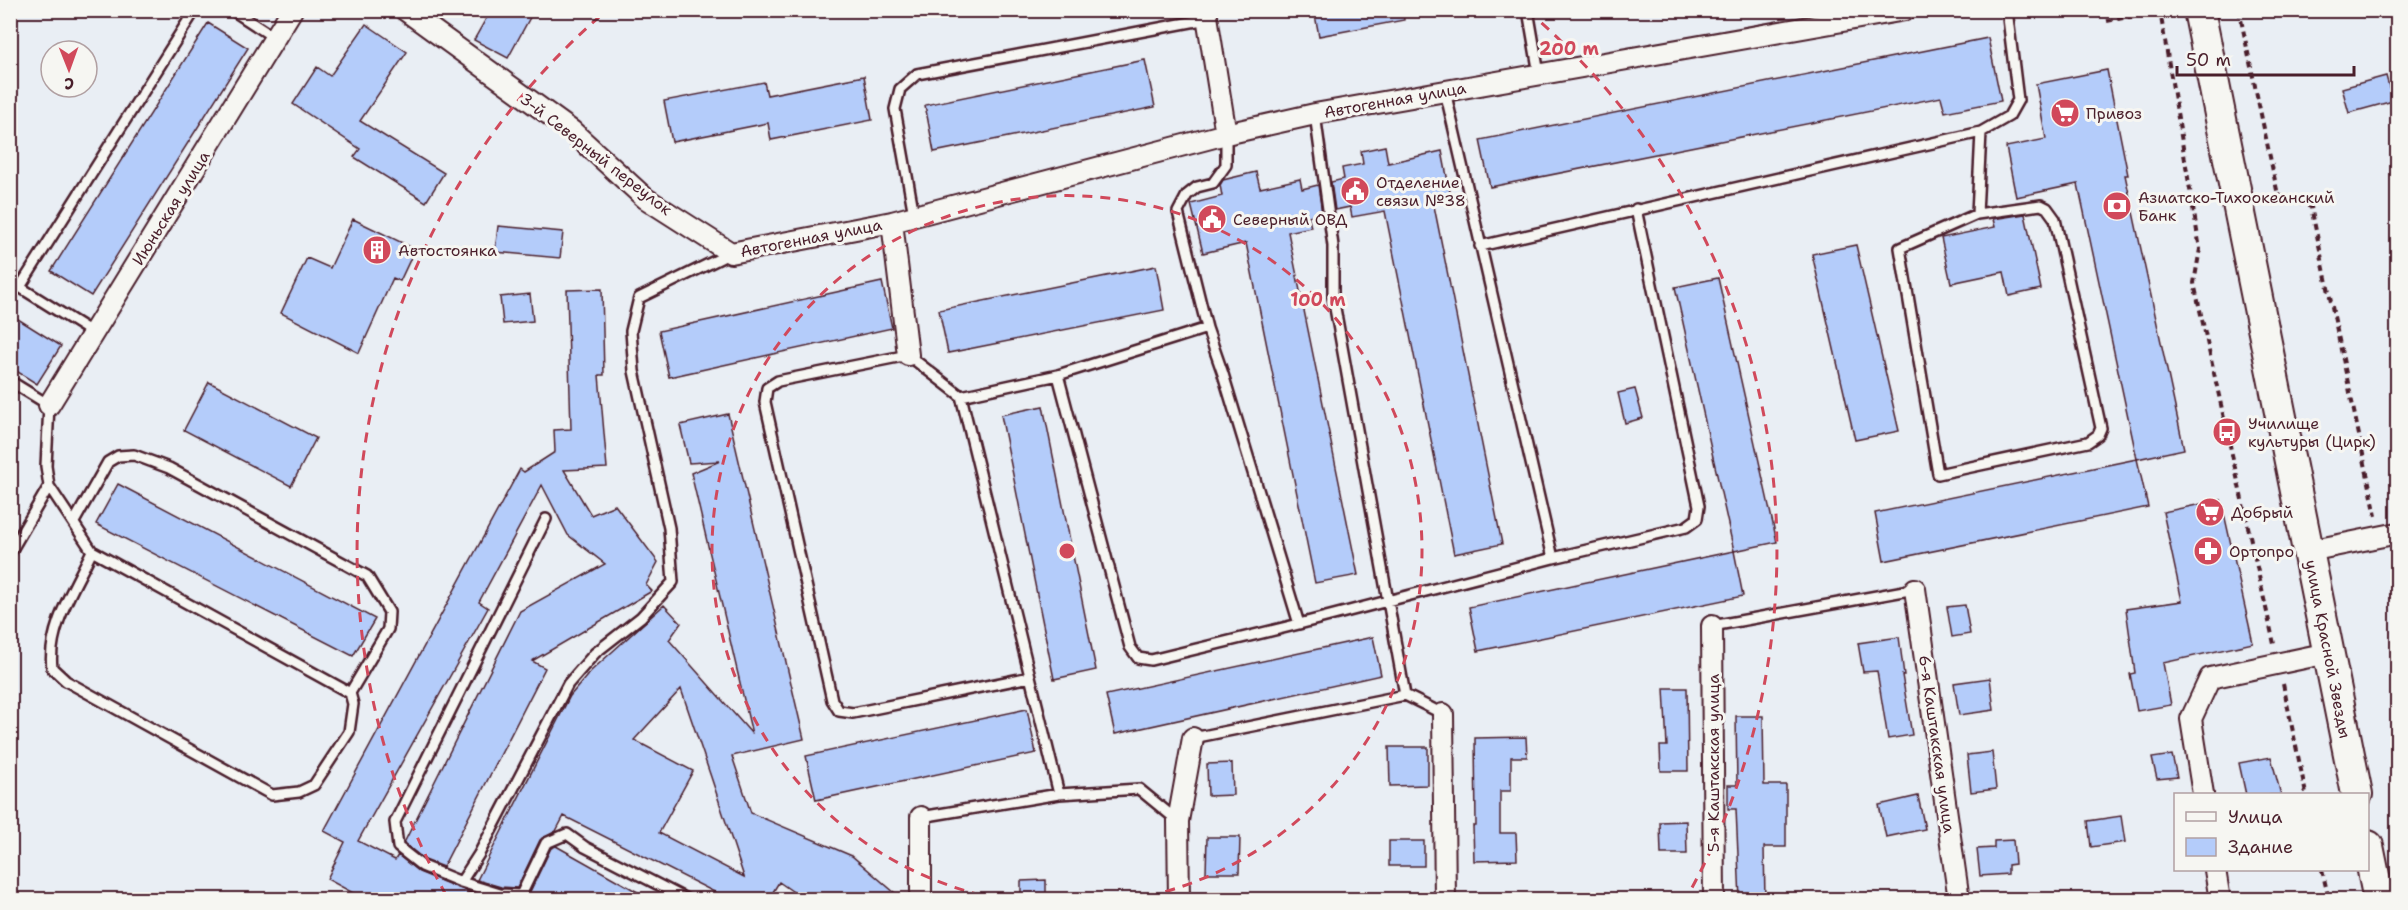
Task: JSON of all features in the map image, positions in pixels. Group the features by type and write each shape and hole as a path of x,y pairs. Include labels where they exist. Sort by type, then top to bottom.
{"main road":[{"name":"улица Красной Звезды","path":"2199,10 2357,793"},
{"path":"2369,855 2379,900"}],"street":[{"name":"Июньская улица","path":"49,405 292,10"},
{"name":"3-й Северный переулок","path":"405,10 572,131 645,198 731,253"},
{"name":"Автогенная улица","path":"731,253 892,222 1226,134 1315,114 1905,10"},
{"path":"1206,15 1226,134"},
{"name":"Автогенная улица","path":"892,222 908,355"},
{"path":"2309,551 2388,535"},
{"name":"6-я Каштакская улица","path":"1915,589 1959,900"},
{"name":"5-я Каштакская улица","path":"1712,626 1714,900"},
{"path":"2203,793 2191,719 2210,678 2328,653"},
{"path":"1443,714 1445,900"},
{"path":"1179,900 1178,821 1193,738"},
{"path":"921,817 921,900"},
{"path":"2215,871 2220,900"}],"lane":[{"path":"20,287 195,10"},
{"path":"232,10 275,38"},
{"path":"1528,10 1539,74"},
{"path":"1480,246 1981,132 2009,116 2018,100 2007,10"},
{"path":"914,215 895,109 900,89 917,74 1206,15"},
{"path":"1445,92 1552,558"},
{"path":"1315,114 1333,246 1333,297 1405,695"},
{"path":"1977,214 1981,132"},
{"path":"1226,134 1226,165 1213,183 1197,187 1186,195 1178,212 1207,328 1299,624"},
{"path":"2034,205 2048,208 2052,212 2101,428 2098,435 2088,442 1938,474 1900,248 1977,214 2034,205"},
{"path":"1058,375 1130,647 1138,658 1151,660 1388,603 1552,558 1686,527 1697,519 1699,513 1636,209"},
{"path":"461,882 479,854 568,684 595,653 641,617 674,582 669,528 634,371 631,331 639,298 731,253"},
{"path":"10,281 93,333"},
{"path":"961,396 1058,375 1207,328"},
{"path":"1030,677 853,713 840,711 832,700 765,402 767,388 778,381 908,355 961,396 1059,794"},
{"path":"10,381 49,405 46,466 49,486 92,551 350,693 353,704 349,732 314,785 299,792 272,795 66,681 52,668 50,652 60,619 92,551"},
{"path":"74,522 108,462 118,456 134,455 169,468 367,576 389,612 388,629 350,693"},
{"path":"10,553 49,486"},
{"path":"546,519 395,822 398,847 422,867 500,894 522,895 546,843 567,834 585,847 688,900"},
{"path":"1712,626 1915,589"},
{"path":"1193,738 1405,695 1443,714"},
{"path":"921,817 1059,794 1139,789 1178,821"}],"path":[{"path":"2239,10 2278,195 2311,207 2388,535"},
{"path":"2108,21 2160,11 2199,249 2194,283 2244,513"},
{"path":"2322,871 2329,900"}],"building":[{"path":"491,10 534,10 508,58 474,40"},
{"path":"1314,10 1403,10 1404,20 1319,36"},
{"path":"208,23 248,48 91,296 51,271"},
{"path":"366,24 407,52 360,121 444,173 426,202 354,157 360,149 293,104 317,67 330,76"},
{"path":"1988,38 2001,101 1945,112 1941,97 1490,187 1480,140"},
{"path":"1145,60 1155,107 934,152 925,105"},
{"path":"2107,70 2128,175 2125,175 2184,449 2137,459 2078,184 2016,197 2006,147 2046,139 2036,84"},
{"path":"864,76 872,120 771,140 768,123 672,142 664,101 764,82 767,95"},
{"path":"2386,76 2393,101 2349,113 2342,88"},
{"path":"1385,146 1388,163 1442,151 1451,197 1433,201 1502,544 1454,554 1385,211 1352,217 1350,207 1335,210 1331,182 1344,179 1342,168 1363,164 1361,151"},
{"path":"1256,172 1260,188 1300,179 1302,189 1318,185 1322,213 1308,216 1311,227 1288,232 1358,575 1315,583 1246,243 1203,253 1191,204 1222,196 1220,185 1223,180"},
{"path":"2025,214 2041,289 2009,296 2004,272 1951,283 1941,238 1995,227 1993,219"},
{"path":"353,219 415,249 400,281 393,278 359,353 281,313 307,258 330,268"},
{"path":"498,226 563,232 560,258 495,252"},
{"path":"1856,245 1899,431 1855,440 1812,254"},
{"path":"1156,266 1164,310 948,353 939,310"},
{"path":"1718,278 1777,542 1734,551 1675,287"},
{"path":"882,282 892,328 669,377 659,331"},
{"path":"602,289 604,375 599,375 607,468 564,470 591,515 615,505 658,562 646,585 652,591 532,661 545,668 443,867 425,860 404,843 520,611 605,564 568,535 542,485 479,602 488,608 358,841 395,860 398,855 419,872 495,900 366,900 327,879 345,842 324,831 520,469 524,472 555,452 554,430 571,429 567,290"},
{"path":"530,294 533,321 503,324 500,297"},
{"path":"10,314 61,346 37,384 10,367"},
{"path":"209,382 316,438 291,486 184,430"},
{"path":"1635,389 1643,418 1625,423 1618,393"},
{"path":"1043,406 1096,670 1054,679 1001,415"},
{"path":"728,414 804,739 732,756 751,813 852,856 903,900 805,900 779,882 773,892 789,900 730,900 564,816 556,831 540,840 517,888 501,887 477,880 570,696 591,671 664,605 681,623 669,640 752,734 691,473 720,461 689,463 680,425","holes":["681,689 744,877 659,833 693,771 634,740"]},
{"path":"2137,459 2148,507 1884,561 1875,513"},
{"path":"118,484 375,619 353,656 96,524"},
{"path":"2221,500 2253,643 2163,663 2171,705 2137,711 2130,674 2135,673 2126,609 2182,601 2163,512"},
{"path":"1734,551 1743,596 1478,651 1469,607"},
{"path":"1965,605 1970,634 1952,637 1947,607"},
{"path":"1373,637 1381,675 1115,734 1106,695"},
{"path":"1899,637 1904,675 1902,675 1912,735 1888,739 1877,671 1863,672 1858,643"},
{"path":"1990,678 1994,710 1959,715 1954,683"},
{"path":"1664,688 1687,688 1688,771 1661,771 1660,746 1667,746"},
{"path":"1027,709 1036,753 816,800 806,756"},
{"path":"1736,716 1763,716 1764,785 1786,785 1786,847 1764,847 1765,900 1740,900 1736,809 1728,809 1728,785 1737,785"},
{"path":"1526,737 1527,757 1511,757 1511,791 1500,791 1500,833 1516,833 1517,860 1474,861 1475,738"},
{"path":"1389,747 1428,747 1428,785 1390,786"},
{"path":"1992,752 1996,789 1971,792 1967,755"},
{"path":"2172,755 2177,777 2157,779 2152,758"},
{"path":"2271,757 2280,793 2246,793 2239,763"},
{"path":"1232,763 1233,795 1208,796 1207,764"},
{"path":"1918,796 1925,829 1886,837 1879,805"},
{"path":"2121,816 2125,842 2091,847 2088,821"},
{"path":"1686,821 1687,854 1661,854 1660,822"},
{"path":"1207,837 1240,837 1239,873 1206,873"},
{"path":"2013,840 2015,864 2008,865 2008,874 1980,876 1977,849 1994,848 1994,841"},
{"path":"1389,841 1424,841 1424,866 1389,866"},
{"path":"556,846 652,900 526,900 551,848"},
{"path":"1046,880 1046,900 1021,900 1021,881"}],"place":[{"name":"Привоз","path":"2065,113"},
{"name":"Отделение связи №38","path":"1355,191"},
{"name":"Азиатско-Тихоокеанский Банк","path":"2117,206"},
{"name":"Северный ОВД","path":"1212,219"},
{"name":"Автостоянка","path":"377,250"},
{"name":"Училище культуры (Цирк)","path":"2227,432"},
{"name":"Добрый","path":"2210,512"},
{"name":"Ортопро","path":"2208,551"}]}
